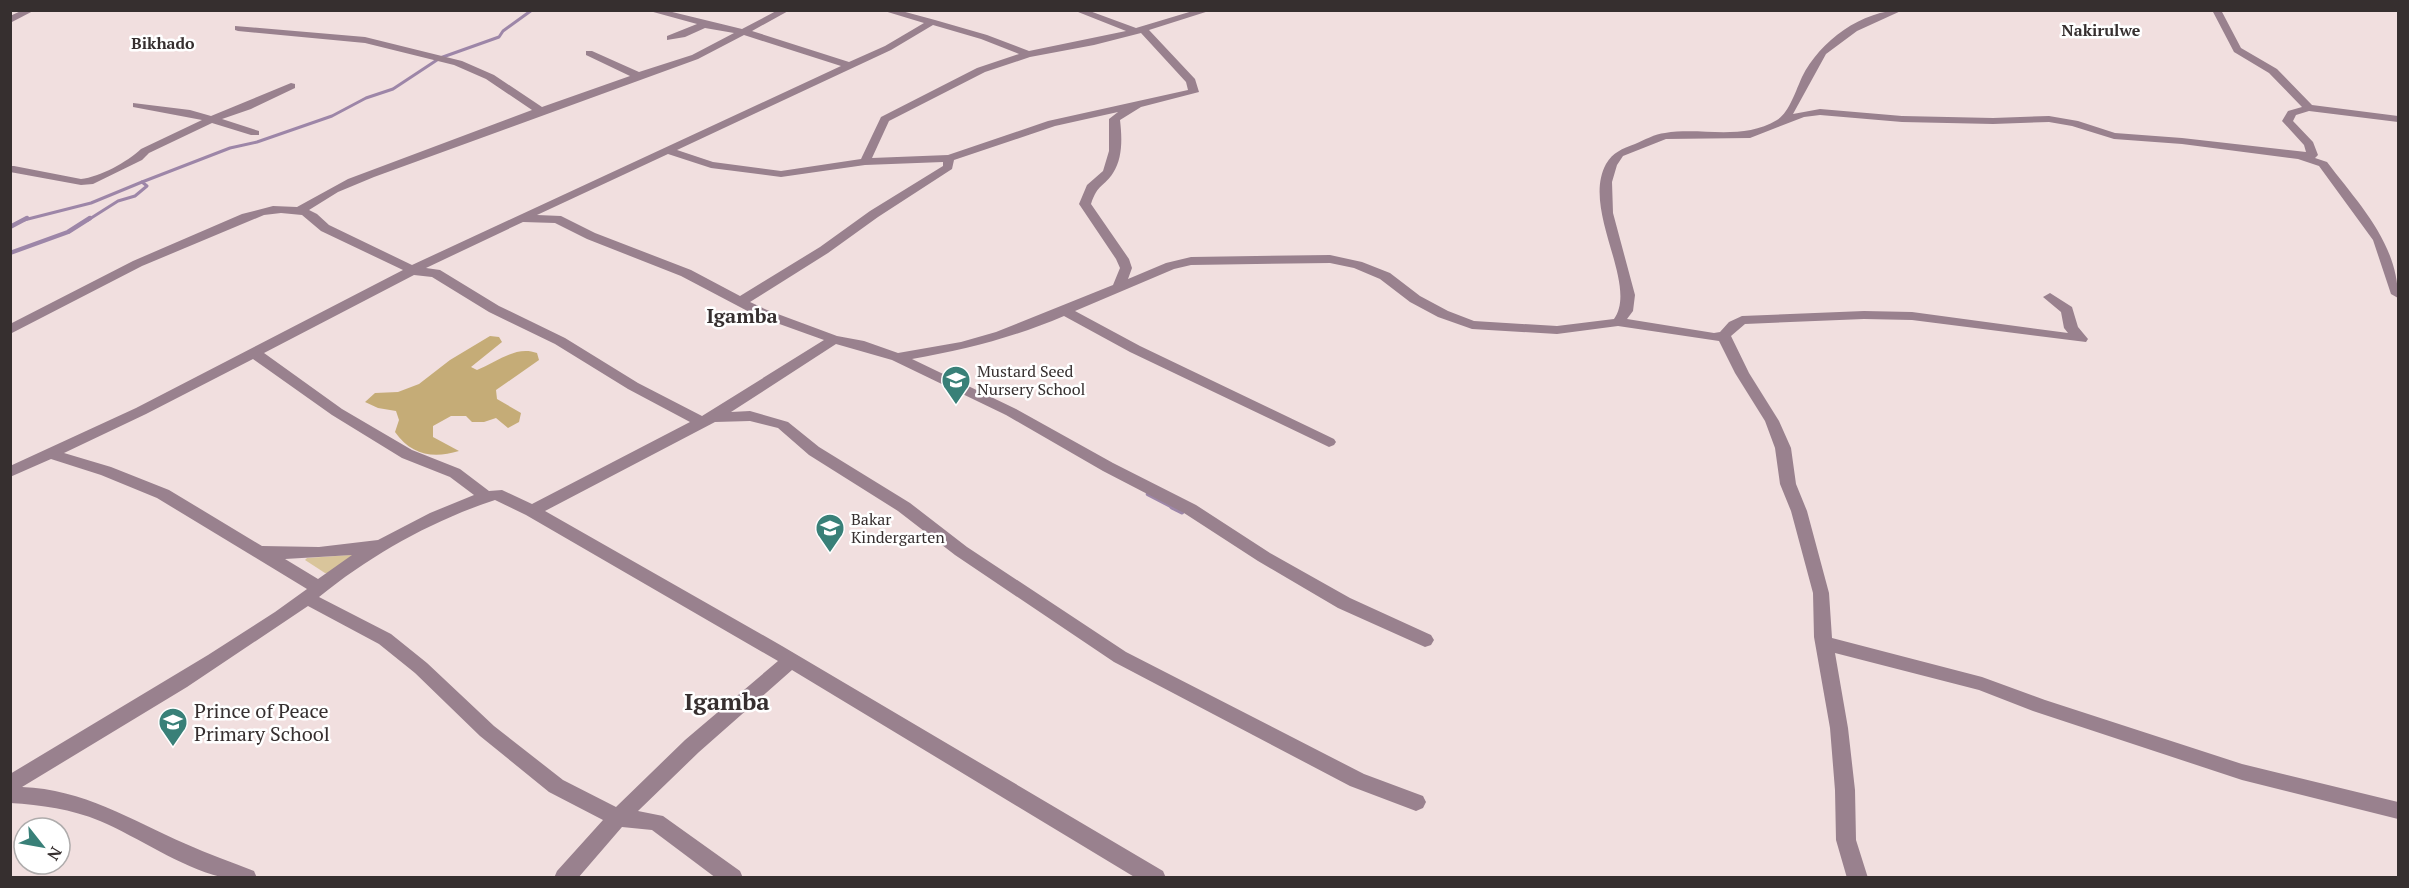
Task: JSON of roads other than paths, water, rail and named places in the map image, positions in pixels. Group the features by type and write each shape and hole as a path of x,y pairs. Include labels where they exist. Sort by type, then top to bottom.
{"street":[{"path":"10,20 31,10"},
{"path":"650,10 765,37 850,66"},
{"path":"300,210 346,184 540,111 590,97 638,76 695,57 786,10"},
{"path":"885,10 984,37 1028,54"},
{"path":"669,151 711,165 781,174 865,162 949,158 1052,123 1194,92 1191,81 1140,30 1077,10"},
{"path":"865,162 885,119 981,70 1028,54 1094,42 1208,10"},
{"path":"1781,123 1795,105 1798,93 1824,50 1861,26 1899,10"},
{"path":"2216,10 2237,50 2273,71 2309,108"},
{"path":"10,472 141,411 448,252 888,48 932,22"},
{"path":"670,38 703,25 712,25"},
{"path":"238,28 364,40 458,63 490,77 540,111"},
{"path":"590,53 638,76"},
{"path":"14,169 81,182 93,181 138,158 145,151 291,86"},
{"path":"137,105 190,113 208,121 255,133"},
{"path":"1119,287 1126,268 1122,257 1109,239 1105,228 1085,204 1091,188 1108,172 1115,151 1114,119 1137,105"},
{"path":"2300,156 2312,155 2309,144 2287,121 2292,113 2309,108 2398,118"},
{"path":"1618,322 1626,311 1628,295 1607,213 1606,182 1611,165 1619,154 1665,136 1750,135 1802,114 1820,112 1993,121 2049,119 2074,123 2114,136 2182,141 2300,156 2323,164 2379,240 2398,294"},
{"path":"741,302 948,167 949,158"},
{"path":"551,205 558,215 556,219"},
{"path":"10,330 89,287 191,239 262,211 300,210 319,219 325,228 414,271 435,273 494,309 560,341 633,386 707,419 750,416 783,425 814,451 904,507 961,551 1120,657 1358,780 1416,802"},
{"path":"523,219 556,219 591,236 686,273 762,313 834,339 860,344 897,357 1011,412 1108,467 1190,509 1264,557 1344,603 1425,640"},
{"path":"897,357 972,343 1001,335 1065,311 1170,266 1191,261 1330,259 1358,265 1385,276 1415,299 1443,314 1472,325 1557,330 1618,322 1663,327 1714,337 1725,336 1734,325 1742,320 1864,315 1912,316 2081,339 2072,328 2067,310 2050,297"},
{"path":"1065,311 1135,349 1329,442"},
{"path":"1725,336 1742,373 1772,421 1784,448 1788,484 1821,593 1824,643 1839,728 1845,790 1845,840 1858,878"},
{"path":"532,510 749,396 834,339"},
{"path":"253,352 337,412 407,454 455,473 487,497"},
{"path":"51,454 106,471 163,494 256,552 313,593 385,639 421,668 487,731 556,786 618,818 656,822 733,878"},
{"path":"10,784 148,704 283,615 342,570 389,542 462,504 496,494 532,510 791,660 1156,878"},
{"path":"256,552 290,555 347,551 389,542"},
{"path":"1824,643 1983,684 2040,706 2242,772 2398,811"},
{"path":"564,878 618,818 692,746 791,660"},
{"path":"10,795 37,796 71,802 107,815 178,851 247,878"}],"waterway":[{"path":"142,182 230,148 257,142 332,116 366,98 393,89 440,58 499,37 503,31 532,10"},
{"path":"24,220 91,203 142,182"},
{"path":"88,220 118,201 135,196 147,186 142,182"},
{"path":"10,227 27,218"},
{"path":"10,253 68,232 90,218"},
{"path":"1148,494 1175,508"},
{"path":"1172,507 1182,512"}],"place":[{"name":"Mustard Seed Nursery School","path":"956,406"},
{"name":"Bakar Kindergarten","path":"830,554"},
{"name":"Prince of Peace Primary School","path":"173,748"}],"district":[{"name":"Nakirulwe","path":"2101,30"},
{"name":"Bikhado","path":"163,43"},
{"name":"Igamba","path":"742,315"},
{"name":"Igamba","path":"727,701"}]}
